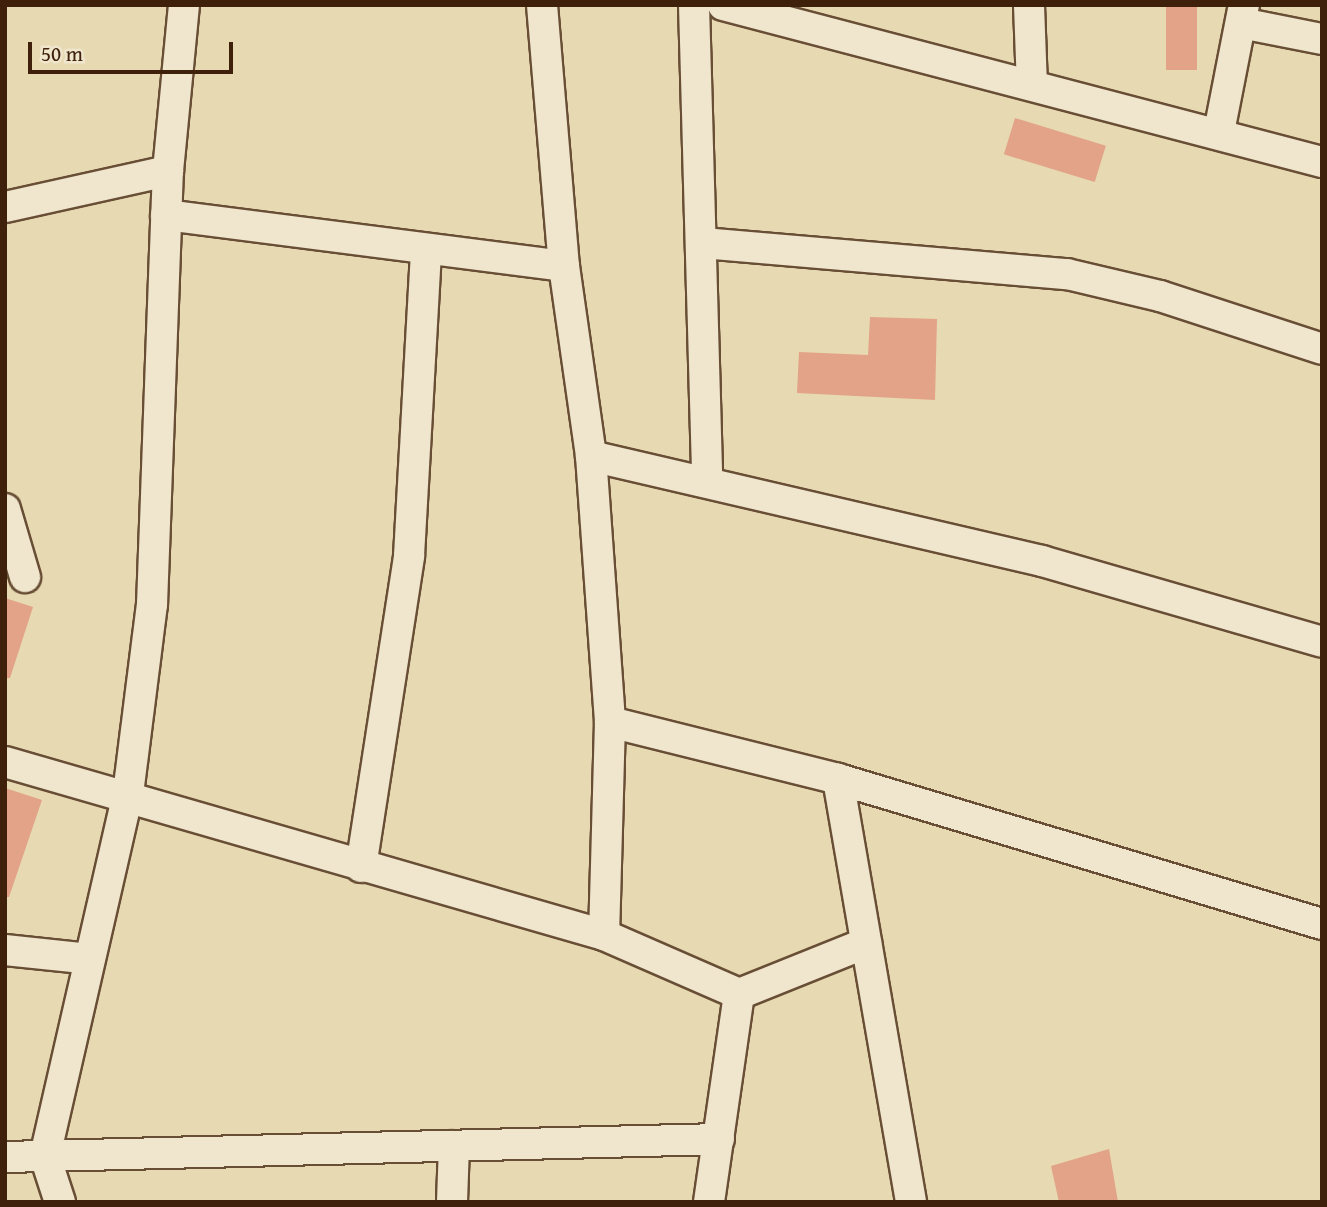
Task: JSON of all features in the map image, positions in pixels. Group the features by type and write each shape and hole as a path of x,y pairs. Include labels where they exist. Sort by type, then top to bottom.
{"street":[{"path":"60,1202 45,1156 128,794 159,505 168,171 184,5"},
{"path":"542,5 564,266 592,456 610,722 604,935"},
{"path":"694,5 703,243 707,482"},
{"path":"723,5 1219,132 1322,162"},
{"path":"1029,5 1032,85"},
{"path":"1219,132 1242,14 1322,39"},
{"path":"5,208 168,171"},
{"path":"166,215 564,266"},
{"path":"703,243 1067,274 1160,296 1322,349"},
{"path":"361,867 409,556 426,250"},
{"path":"592,456 1042,561 1322,642"},
{"path":"5,509 24,577"},
{"path":"610,722 838,779 1322,924"},
{"path":"5,762 128,794 361,867 604,935 739,995 866,943"},
{"path":"838,779 911,1202"},
{"path":"5,950 90,960"},
{"path":"709,1202 739,995"},
{"path":"5,1157 719,1139"},
{"path":"452,1202 453,1146"}],"building":[{"path":"1166,5 1197,5 1197,70 1166,70"},
{"path":"1015,118 1106,146 1095,182 1004,154"},
{"path":"870,317 937,319 935,400 797,393 799,352 868,355"},
{"path":"5,598 33,607 10,678 5,678"},
{"path":"5,788 42,800 9,897 5,897"},
{"path":"1109,1149 1118,1202 1059,1202 1051,1166"}]}
